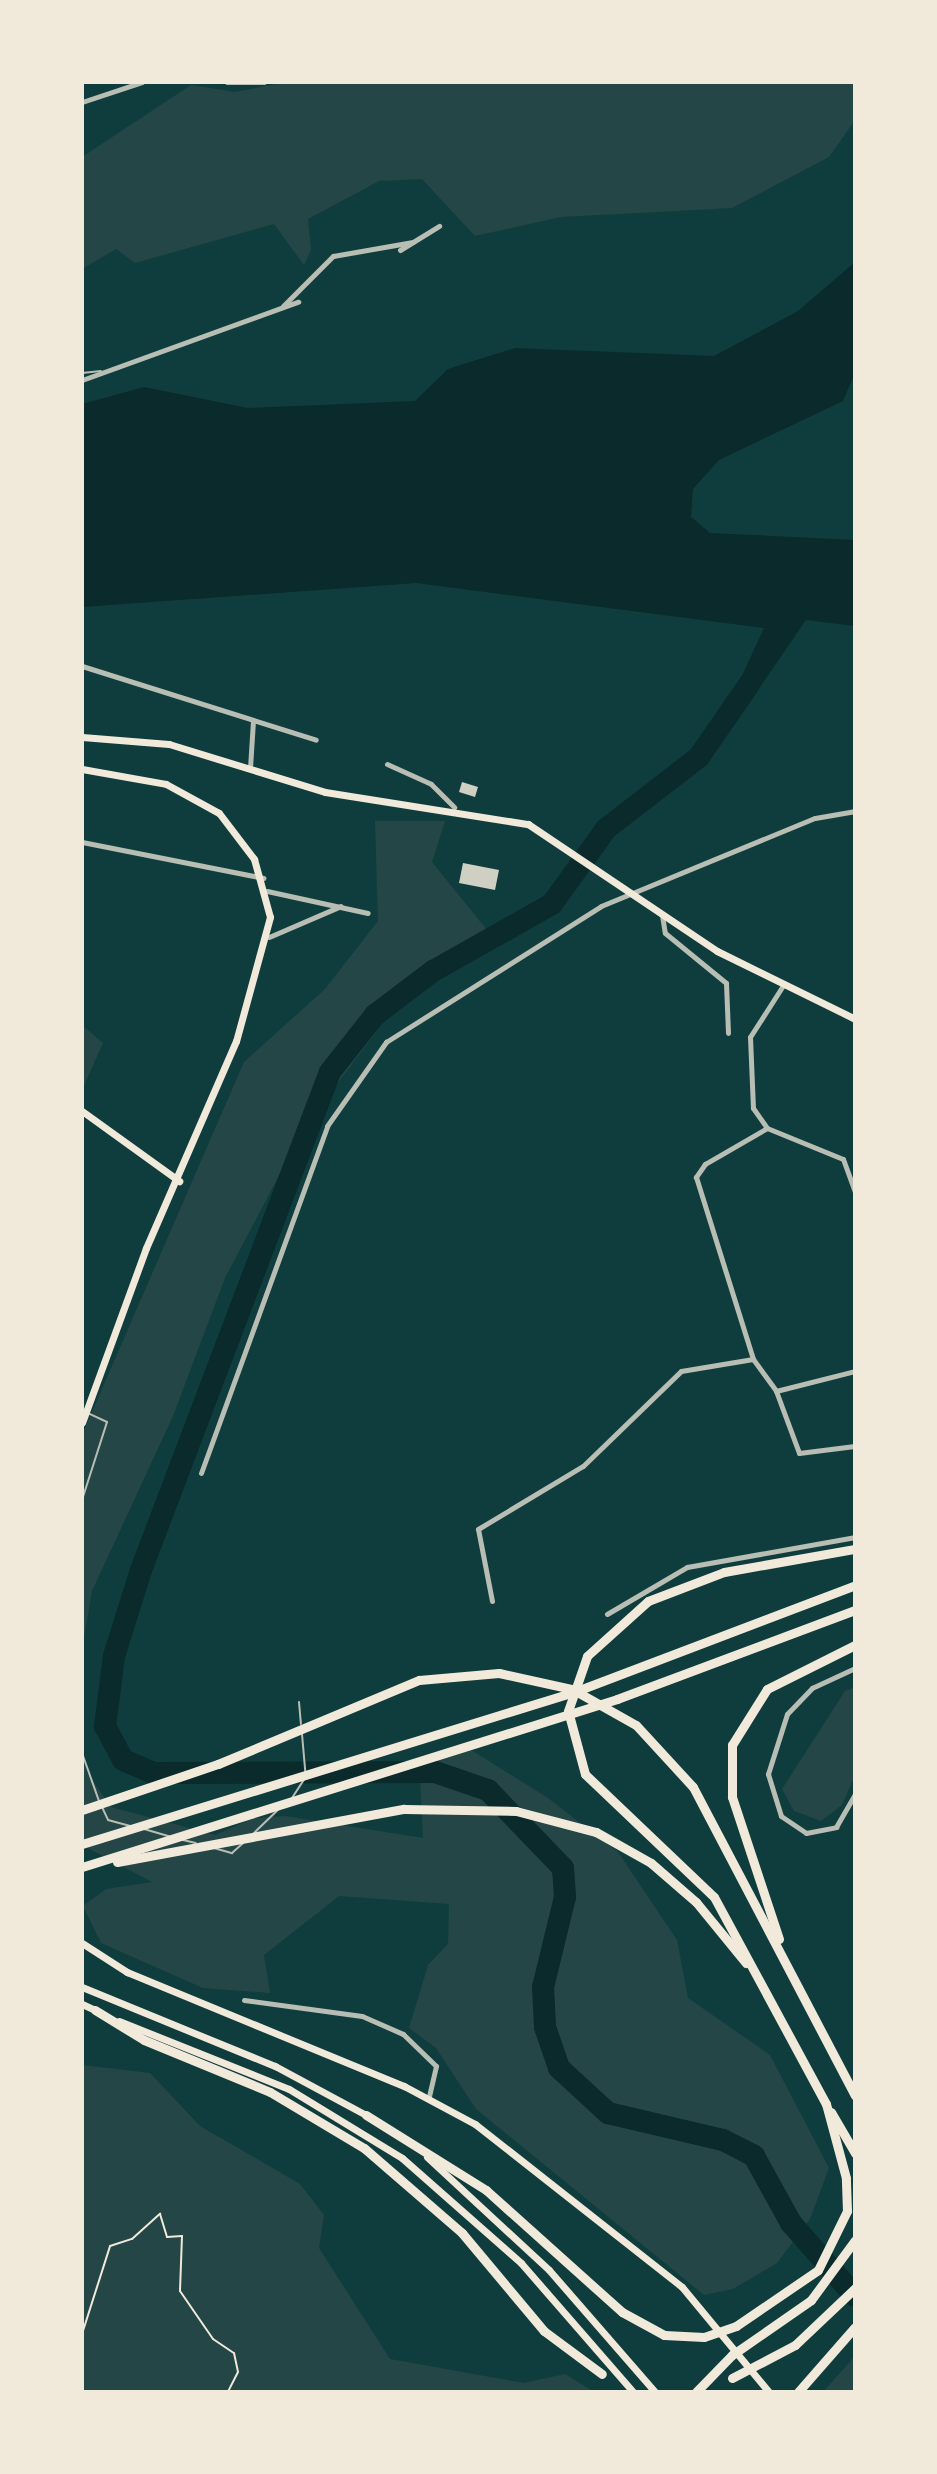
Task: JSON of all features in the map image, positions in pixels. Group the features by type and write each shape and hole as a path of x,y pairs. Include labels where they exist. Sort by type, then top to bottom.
{"highway":[{"path":"855,1549 688,1582 641,1605 596,1645 574,1681 570,1736 585,1774 632,1823 714,1897 855,2153"},
{"path":"82,1844 574,1692 855,1585"},
{"path":"82,1867 578,1711 855,1610"},
{"path":"786,1962 735,1813 732,1745 751,1707 778,1681 855,1645"},
{"path":"82,1810 443,1675 544,1680 636,1725 703,1802 855,2095"},
{"path":"82,1867 331,1820 473,1807 596,1832 674,1881 763,1985"},
{"path":"95,2010 144,2040 270,2092 364,2148 462,2233 544,2331 602,2374"},
{"path":"843,2072 855,2087"},
{"path":"366,2115 486,2190 631,2319 664,2335 696,2337 753,2318 818,2270 847,2211 843,2163 826,2104"},
{"path":"696,2392 732,2355 811,2300 855,2240"},
{"path":"732,2378 795,2345 855,2288"},
{"path":"798,2392 855,2327"}],"main road":[{"path":"82,737 169,744 325,792 454,807 508,817 570,848 662,915 782,987 855,1019"},
{"path":"82,769 160,783 198,798 235,829 263,878 267,891 269,937 179,1181 146,1248 82,1423"},
{"path":"82,1111 179,1181"},
{"path":"82,1943 106,1961 164,1988 429,2097 489,2133 665,2272 718,2324 769,2392"},
{"path":"82,1987 275,2066 366,2115 512,2232 655,2392"},
{"path":"82,2004 277,2084 391,2151 521,2263 633,2392"}],"street":[{"path":"82,102 142,82"},
{"path":"227,82 260,82"},
{"path":"400,250 439,226"},
{"path":"280,310 333,256 413,242"},
{"path":"82,380 298,302"},
{"path":"82,666 316,740"},
{"path":"250,768 253,720"},
{"path":"387,764 431,784 454,807"},
{"path":"201,1473 322,1138 386,1042 437,1004 627,891 815,818 855,811"},
{"path":"82,842 263,878"},
{"path":"267,891 368,913"},
{"path":"269,937 342,905"},
{"path":"662,915 665,933 726,983 728,1033"},
{"path":"782,987 750,1037 750,1097 767,1128 834,1153 855,1192"},
{"path":"767,1128 705,1164 696,1177 753,1359 776,1391 799,1453 855,1446"},
{"path":"492,1601 478,1529 583,1466 681,1371 753,1359"},
{"path":"776,1391 855,1371"},
{"path":"607,1614 687,1567 855,1537"},
{"path":"855,1668 812,1688 787,1714 768,1774 781,1816 806,1833 836,1827 855,1794"},
{"path":"244,2000 362,2016 403,2034 436,2066 429,2097"}],"lane":[{"path":"82,373 109,370"},
{"path":"82,1500 107,1422 87,1413"},
{"path":"82,1753 108,1820 232,1853 306,1785 299,1702"}],"path":[{"path":"82,2334 110,2246 132,2239 160,2214 167,2237 182,2236 180,2291 213,2339 234,2353 238,2372 228,2392"}],"shaded area":[{"path":"286,82 855,82 855,120 829,157 732,208 561,217 475,236 422,179 379,181 308,219 311,250 304,265 274,224 135,263 116,249 82,269 82,157 191,85 235,92"},
{"path":"855,262 855,373 843,401 719,460 693,489 691,517 710,533 855,540 855,626 806,620 742,713 729,704 764,628 416,583 82,607 82,404 144,387 248,408 415,401 448,369 515,348 714,356 798,311"},
{"path":"375,821 445,821 432,862 491,935 394,1008 304,1128 225,1278 173,1416 92,1591 82,1649 82,1435 244,1062 325,989 378,921"},
{"path":"82,1025 103,1043 82,1090"},
{"path":"855,1687 855,1775 842,1805 821,1821 794,1811 782,1789 845,1691"},
{"path":"82,1743 87,1773 111,1807 215,1835 254,1818 285,1816 423,1838 419,1758 468,1748 548,1798 618,1852 677,1940 688,1998 770,2055 829,2168 810,2219 777,2263 733,2289 704,2295 476,2109 436,2048 409,2028 428,1965 448,1944 449,1904 339,1896 264,1955 270,1993 203,1988 101,1943 83,1906 106,1889 152,1882 82,1845"},
{"path":"82,2065 150,2073 200,2126 300,2184 324,2215 319,2248 390,2359 524,2383 565,2374 594,2392 82,2392"},
{"path":"855,2356 855,2392 823,2392"}],"building":[{"path":"462,782 478,787 475,797 459,792"},
{"path":"463,863 499,870 495,890 459,883"}],"waterway":[{"path":"750,683 699,757 606,829 552,904 433,971 375,1015 330,1072 141,1570 114,1656 105,1726 123,1760 153,1773 435,1772 488,1790 563,1868 565,1897 543,1987 545,2027 559,2068 608,2113 723,2140 754,2156 791,2223 855,2296"}]}
